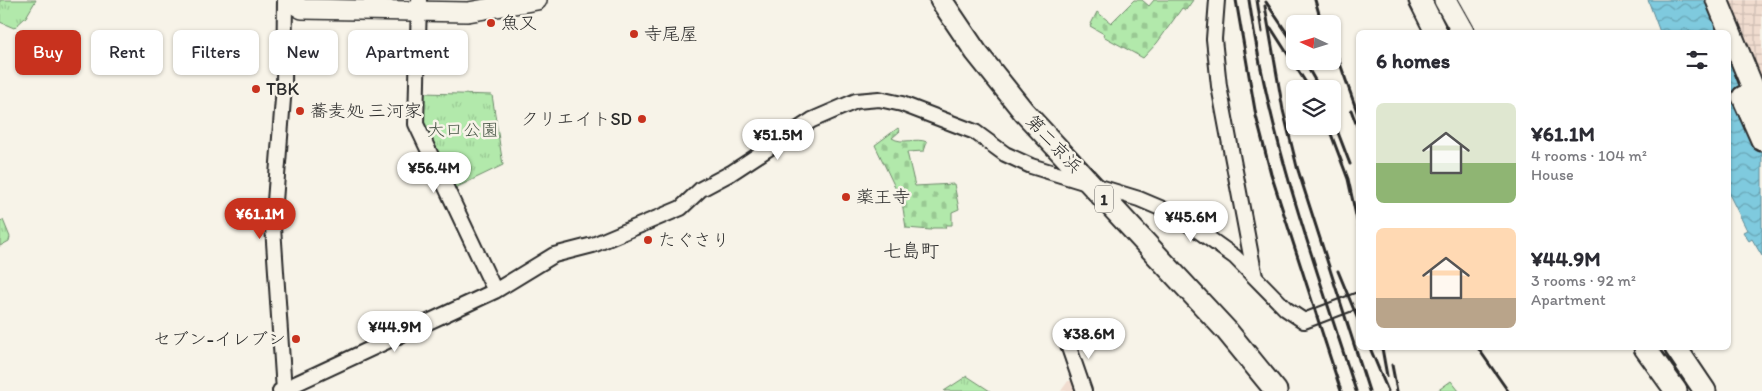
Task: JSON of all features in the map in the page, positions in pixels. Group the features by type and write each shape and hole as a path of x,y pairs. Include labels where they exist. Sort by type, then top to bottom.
{"highway":[{"name":"第二京浜","path":"926,0 974,69 1012,118 1206,327 1262,391"},
{"name":"第二京浜","path":"940,0 998,82 1227,331 1276,391"},
{"path":"1420,0 1435,30"},
{"path":"1445,0 1463,30"},
{"path":"1704,0 1715,30"},
{"path":"1717,0 1729,30"},
{"path":"1731,34 1762,110"},
{"path":"1731,68 1762,140"},
{"path":"1646,350 1676,391"},
{"path":"1677,350 1705,391"}],"main road":[{"path":"286,0 302,9 419,6 468,12 537,0"}],"street":[{"path":"286,0 284,86 273,227 282,391 495,291 554,256 593,245 681,208 701,189 760,156 812,120 856,101 879,99 902,104 975,132 1005,154 1031,166 1139,199 1165,210 1194,227 1235,257 1286,309 1304,321 1356,301"},
{"path":"1217,0 1214,39 1219,86 1255,277"},
{"path":"419,6 416,124 495,291"},
{"path":"1066,339 1084,391"}],"shaded area":[{"path":"1730,0 1762,0 1762,81 1731,3"},
{"path":"1068,381 1073,381 1076,391 1061,391"}],"green space":[{"path":"0,0 36,0 26,17 14,28 0,22"},
{"path":"1134,0 1142,0 1149,6 1154,0 1193,0 1186,10 1182,8 1157,43 1143,58 1103,36 1104,34 1090,26 1097,12 1111,23"},
{"name":"大口公園","path":"424,93 492,95 503,165 453,189 422,121"},
{"path":"898,128 900,131 892,138 896,140 927,142 924,151 907,152 915,186 954,184 959,209 952,212 952,225 946,225 945,228 932,228 931,230 906,228 902,202 875,145"},
{"path":"3,220 10,237 9,241 0,246 0,221"},
{"path":"967,376 990,391 944,391"},
{"path":"1451,381 1459,391 1437,391"}],"water":[{"path":"1648,0 1722,0 1762,90 1762,256 1752,239 1749,241 1743,232 1747,230 1731,198 1731,30 1659,30"}],"railway":[{"path":"1236,0 1256,116 1271,174 1341,391"},
{"path":"1249,0 1257,50 1280,149 1356,391"},
{"path":"1257,0 1262,32"},
{"path":"1315,0 1319,15"},
{"path":"1266,2 1286,32"},
{"path":"1265,6 1283,110 1297,167 1369,391"},
{"path":"1271,28 1304,80"},
{"path":"1341,66 1356,109"},
{"path":"1309,70 1315,80"},
{"path":"1351,110 1356,123"},
{"path":"1331,135 1348,179 1356,215"},
{"path":"1339,135 1350,164"},
{"path":"1338,271 1356,315"},
{"path":"1371,350 1388,391"},
{"path":"1382,350 1387,376"},
{"path":"1479,350 1508,391"},
{"path":"1392,365 1397,391"}],"place":[{"name":"魚又","path":"491,23"},
{"name":"寺尾屋","path":"634,34"},
{"name":"TBK","path":"256,89"},
{"name":"蕎麦処 三河家","path":"300,111"},
{"name":"クリエイトSD","path":"642,119"},
{"name":"薬王寺","path":"846,197"},
{"name":"たぐさり","path":"648,240"},
{"name":"セブン-イレブン","path":"296,339"}],"district":[{"name":"七島町","path":"911,250"}]}
